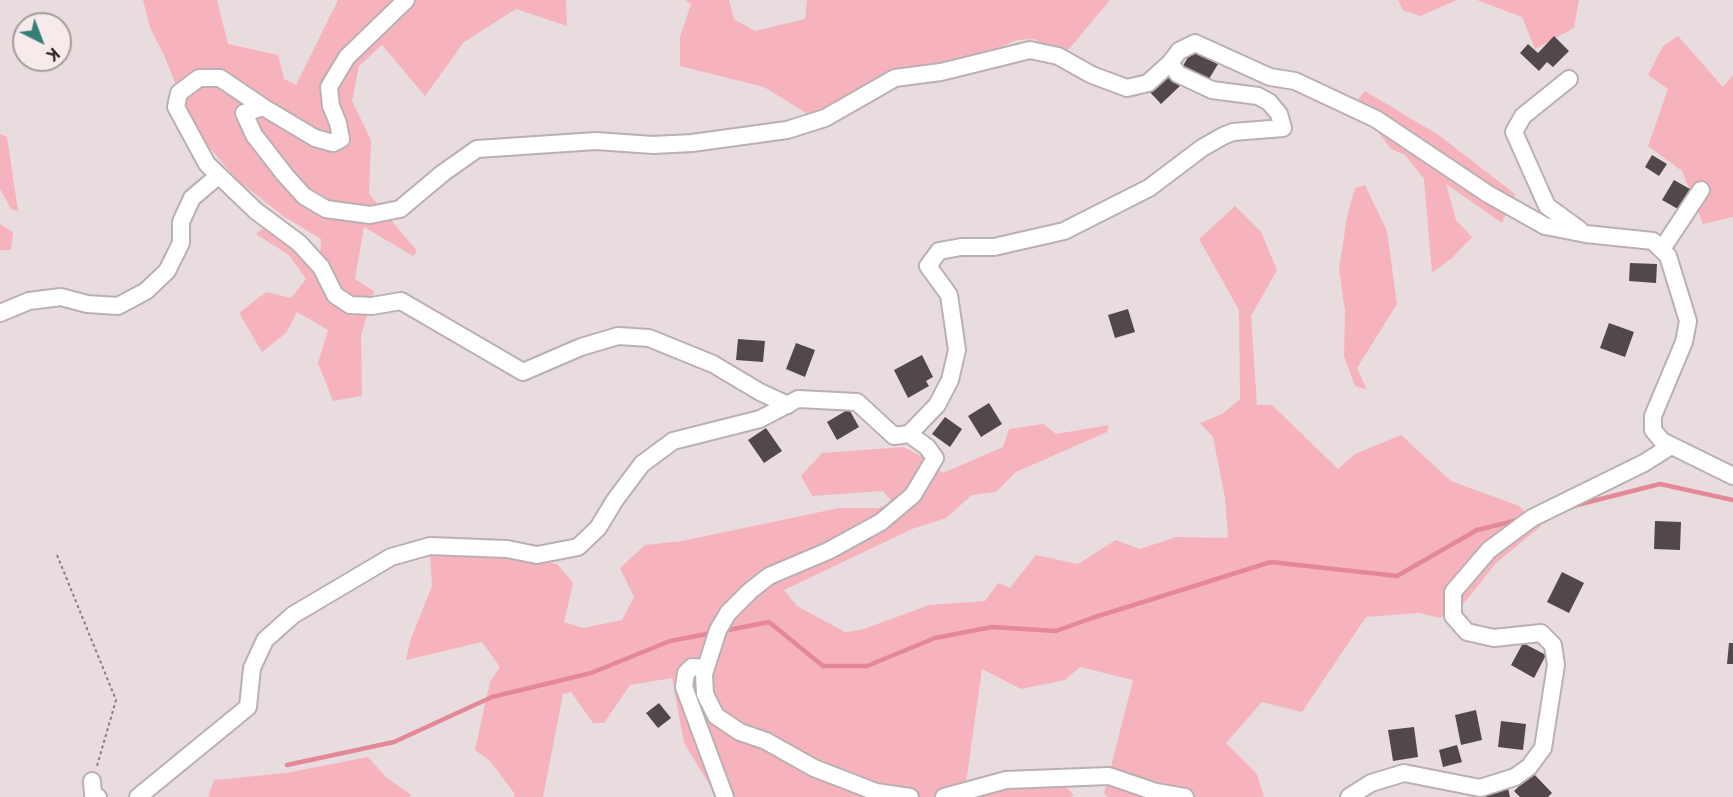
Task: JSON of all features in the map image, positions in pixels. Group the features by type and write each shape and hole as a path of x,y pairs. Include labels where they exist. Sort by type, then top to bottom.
{"street":[{"path":"406,0 348,57 329,87 331,106 341,139 333,143 315,138 220,78 199,78 179,93 176,107 182,122 207,164 256,211 299,243 321,267 335,295 350,304 372,306 401,301 447,326 494,358 524,372 580,347 618,336 649,338 713,364 760,392 788,405"},
{"path":"263,107 244,113 254,135 304,196 326,209 370,215 400,210 443,173 477,149 596,141 652,145 692,143 787,129 825,118 895,78 941,72 1030,50 1058,56 1092,75 1127,88 1148,83 1170,63 1179,51 1195,43 1270,77 1295,81 1376,120 1488,194 1545,226 1586,234 1653,241 1668,256 1688,321 1684,342 1653,416 1653,430 1662,441 1733,476"},
{"path":"138,797 248,707 257,654 266,640 293,615 391,557 430,546 507,549 537,555 578,547 598,528 615,500 642,464 673,441 760,419 798,399 856,402 894,436 909,434 937,405 950,380 957,350 949,295 928,266 939,251 961,247 994,247 1064,231 1149,188 1202,148 1223,136 1233,132 1282,128 1279,114 1269,102 1258,96 1212,90 1194,83 1178,74 1170,63"},
{"path":"1569,79 1523,116 1514,132 1547,206 1586,234"},
{"path":"0,313 29,301 62,297 87,304 118,306 146,291 167,271 181,243 181,222 192,198 218,176"},
{"path":"1662,249 1701,190"},
{"path":"909,434 927,447 934,458 913,495 881,522 828,550 769,576 750,591 728,613 718,630 705,668 705,694 716,716 740,732 766,741 814,768 876,792 910,797"},
{"path":"1349,797 1371,783 1404,773 1480,788 1515,777 1529,766 1543,748 1556,664 1553,645 1541,633 1494,638 1467,632 1453,616 1453,592 1489,550 1532,518 1644,463 1671,446"},
{"path":"705,668 692,668 686,673 684,687 725,797"},
{"path":"944,797 1006,780 1109,776 1156,792 1185,797"},
{"path":"92,781 93,794 98,797"}],"path":[{"path":"57,555 116,700 92,781"}],"shaded area":[{"path":"143,0 217,0 228,44 278,55 284,79 296,85 338,0 566,0 567,26 516,9 464,42 425,96 382,45 359,66 352,101 371,140 369,194 417,251 413,256 364,227 355,279 374,291 361,335 362,396 333,401 318,363 328,330 297,312 286,333 262,352 239,313 266,292 291,298 306,279 289,255 256,234 263,228 296,250 320,254 321,239 283,216 235,178 205,142 186,109 164,55 150,28"},
{"path":"685,0 729,0 734,19 755,31 805,19 807,0 1110,0 1064,55 1034,39 1017,40 974,59 889,74 811,116 764,87 680,66 680,37 691,4"},
{"path":"1398,0 1457,0 1420,16 1403,10"},
{"path":"1477,0 1579,0 1574,28 1535,49 1522,17"},
{"path":"1678,36 1723,87 1733,75 1733,217 1703,224 1682,171 1648,146 1668,89 1648,75 1663,46"},
{"path":"1365,91 1440,136 1515,194 1502,223 1446,184 1456,220 1472,237 1452,258 1432,273 1424,179 1405,155 1391,149 1356,102"},
{"path":"0,134 7,137 18,211 11,209 0,189"},
{"path":"1365,185 1387,231 1397,304 1357,368 1367,390 1355,386 1344,356 1345,311 1339,269 1347,217 1355,188"},
{"path":"1235,206 1261,232 1277,270 1251,316 1257,405 1272,405 1338,469 1355,454 1401,435 1451,481 1519,506 1541,526 1496,563 1466,601 1440,618 1419,613 1366,617 1302,712 1262,702 1226,743 1257,774 1264,797 1108,797 1104,794 1133,680 1080,667 1065,680 1021,689 982,669 964,797 717,797 684,743 672,678 630,685 604,723 593,723 571,692 563,694 543,797 514,797 515,794 490,761 475,750 490,682 500,667 482,642 406,660 410,641 432,586 430,556 501,555 557,564 573,583 564,622 583,628 622,620 634,597 620,568 645,545 682,541 839,508 879,508 892,502 883,491 812,496 801,476 822,453 903,447 921,456 943,473 1003,447 1009,429 1043,424 1056,434 1109,425 1107,432 1016,472 996,492 972,495 946,518 912,529 784,590 797,606 845,632 861,630 929,605 985,601 998,583 1010,588 1036,555 1078,564 1116,540 1140,549 1176,537 1228,538 1225,498 1213,437 1200,423 1222,414 1240,399 1239,310 1199,239"},
{"path":"0,224 13,232 11,250 0,250"},
{"path":"368,757 386,777 411,795 410,797 208,797 214,780 286,773"},
{"path":"1064,785 1074,795 1071,797 978,797 1008,790"}],"building":[{"path":"1554,36 1569,51 1553,67 1547,62 1539,71 1520,53 1528,44 1538,53"},
{"path":"1193,49 1218,64 1206,84 1181,69"},
{"path":"1166,71 1180,86 1161,104 1147,89"},
{"path":"1652,155 1667,164 1659,176 1645,167"},
{"path":"1674,180 1690,189 1678,209 1662,200"},
{"path":"1630,263 1657,264 1656,283 1629,281"},
{"path":"1128,309 1135,332 1115,338 1108,315"},
{"path":"1609,323 1634,332 1625,357 1600,348"},
{"path":"738,339 765,341 763,362 736,360"},
{"path":"796,343 815,350 805,377 786,369"},
{"path":"922,355 933,377 926,381 929,386 908,398 894,370"},
{"path":"989,403 1002,424 981,437 968,416"},
{"path":"849,409 859,427 837,440 827,422"},
{"path":"945,417 962,429 950,447 932,434"},
{"path":"766,428 782,451 764,463 748,440"},
{"path":"1655,521 1681,522 1680,550 1654,549"},
{"path":"1562,572 1584,583 1569,613 1547,602"},
{"path":"1523,643 1546,655 1534,678 1511,665"},
{"path":"1729,643 1733,643 1733,664 1727,664"},
{"path":"659,703 671,718 658,728 646,713"},
{"path":"1476,710 1482,740 1461,745 1455,715"},
{"path":"1501,721 1526,724 1523,750 1498,747"},
{"path":"1414,727 1418,757 1393,761 1388,730"},
{"path":"1457,745 1462,762 1443,767 1439,750"},
{"path":"1533,773 1552,793 1548,797 1520,797 1514,791"},
{"path":"1508,788 1510,797 1486,797 1485,794"}],"waterway":[{"path":"1573,506 1660,484 1733,500"},
{"path":"723,631 769,622 823,666 867,666 935,638 992,627 1056,631 1271,562 1397,576 1477,530 1518,520"},
{"path":"287,765 394,742 492,697 591,673 670,641 712,633"}]}
